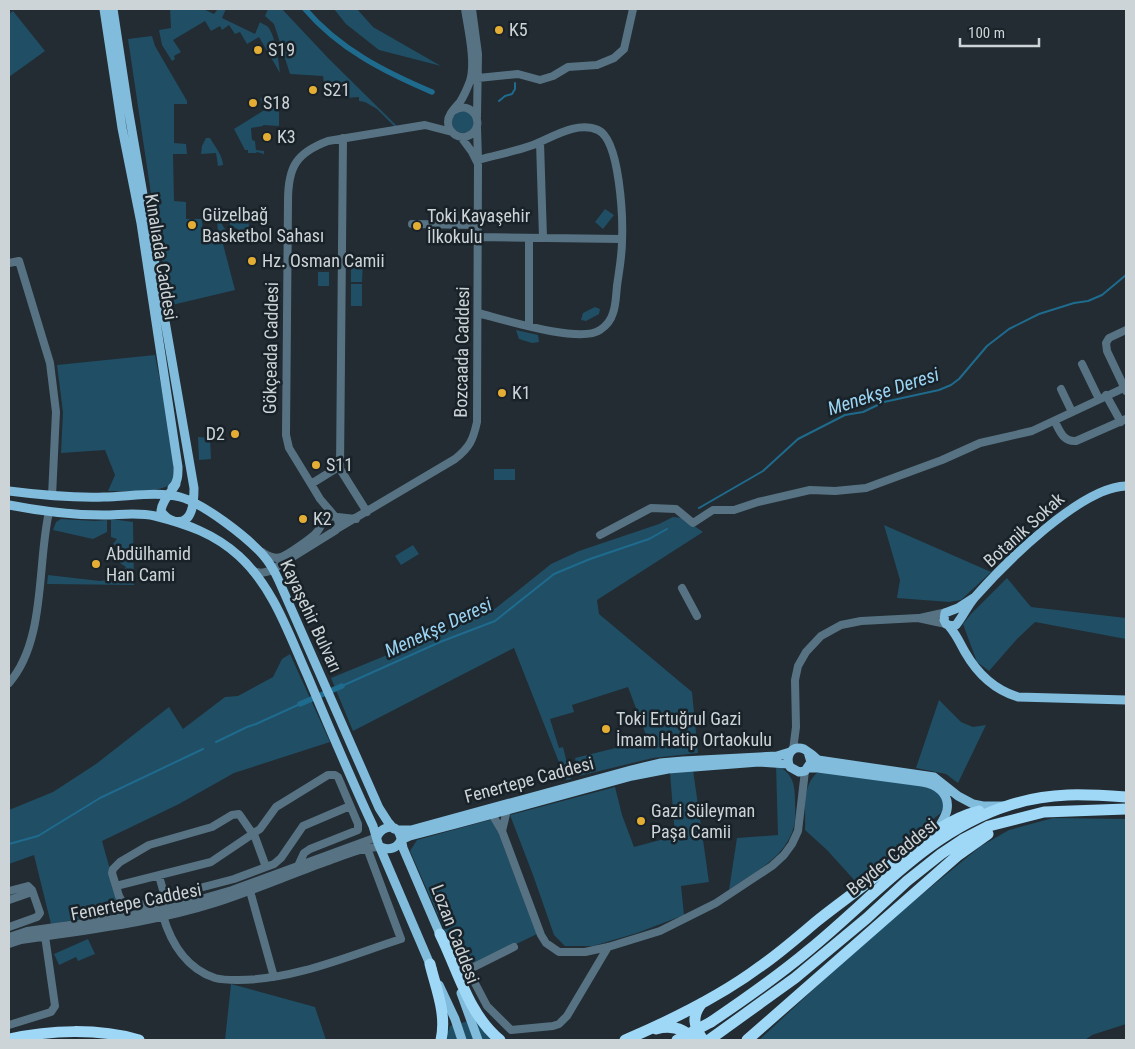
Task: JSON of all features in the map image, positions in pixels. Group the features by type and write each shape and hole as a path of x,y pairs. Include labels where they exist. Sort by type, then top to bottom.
{"highway":[{"name":"Beyder Caddesi","path":"678,1040 711,1022 760,988 810,949 873,892 936,842 968,823 1008,806 1046,796 1080,794 1126,797"},
{"path":"626,1040 703,1002 761,966 938,829 962,816 1008,806"},
{"name":"Beyder Caddesi","path":"714,1038 795,978 867,918 907,881 962,840 990,826 1044,812 1126,809"},
{"path":"747,1040 957,856 984,836 1013,820"},
{"path":"440,934 475,1012 486,1028 500,1040"},
{"path":"430,964 443,1016 440,1040"},
{"path":"703,1002 697,1010 695,1018 696,1028 703,1040"},
{"path":"647,1031 668,1027 677,1028 685,1031 694,1040"},
{"path":"9,1039 27,1035 89,1033 139,1040"},
{"path":"15,1040 27,1035"}],"main road":[{"name":"Kınalıada Caddesi","path":"104,9 122,128 141,223 178,467 176,484"},
{"name":"Kınalıada Caddesi","path":"113,9 128,108 194,488 194,503"},
{"path":"153,495 164,494 176,484"},
{"path":"176,484 170,496 164,500 161,511 164,516 173,520 180,521 185,519 194,503"},
{"name":"Botanik Sokak","path":"975,597 1030,542 1078,503 1099,492 1126,486"},
{"path":"194,488 204,505 214,516"},
{"name":"Kayaşehir Bulvarı","path":"9,491 52,496 178,496 194,503 227,524 259,551 273,569 292,608 384,817 396,829"},
{"path":"77,496 89,503 90,508 87,512 77,514"},
{"name":"Kayaşehir Bulvarı","path":"9,505 49,512 142,515 173,520 211,535 239,556 253,571 277,608 377,837"},
{"path":"975,597 958,608 948,611 944,618 973,664 989,682 1000,690 1018,697 1126,700"},
{"path":"947,625 954,626 958,622 975,597"},
{"path":"948,611 957,613 958,632 962,645"},
{"path":"938,829 947,810 946,798 939,788 929,783 871,772 818,760 801,748 792,751 788,755 790,767 799,772 818,768 871,772 934,777 958,796 973,804 1008,806"},
{"name":"Fenertepe Caddesi","path":"396,829 411,830 660,763 777,756 792,751"},
{"path":"806,751 811,759 806,770"},
{"name":"Fenertepe Caddesi","path":"401,840 632,776 668,768 759,762 790,767"},
{"path":"390,827 396,829 401,840 396,846 392,849 381,847 377,837 382,829 390,827"},
{"name":"Lozan Caddesi","path":"401,840 440,934 478,1040"},
{"name":"Lozan Caddesi","path":"381,847 455,1019 462,1040"}],"street":[{"path":"465,9 471,65 470,79 465,94 448,119 449,128 461,137 478,163 580,127 597,130 607,138 612,147 619,186 622,239 614,312 608,323 598,332 566,334 478,313"},
{"path":"461,137 470,135 477,127 477,45 472,9"},
{"path":"478,78 518,74 540,80 553,76 568,67 597,65 614,58 624,49 632,9"},
{"path":"452,111 461,107 466,108 474,113 477,118"},
{"name":"Gökçeada Caddesi","path":"333,516 289,448 286,436 288,182 294,167 305,154 318,145 343,138 425,125 452,132"},
{"name":"Bozcaada Caddesi","path":"273,569 455,459 465,452 469,445 477,422 477,127"},
{"path":"343,138 340,469 367,512"},
{"path":"540,142 543,238"},
{"path":"412,224 478,225"},
{"path":"478,237 622,239"},
{"path":"529,238 529,325"},
{"path":"9,263 19,261 50,363 56,412 52,496"},
{"path":"600,535 651,508 676,509 693,523 713,510 734,510 758,502 810,490 835,491 866,488 942,460 980,443 1032,432 1103,397 1126,389 1107,350 1106,343 1109,338 1126,330"},
{"path":"1055,422 1065,439 1076,441 1123,421 1103,397 1082,364"},
{"path":"1061,389 1072,412"},
{"path":"311,484 340,466"},
{"path":"9,684 19,670 32,641 49,512"},
{"path":"322,524 326,531 334,532 339,525 338,520 333,516"},
{"path":"259,551 269,556 281,557 312,537 326,517 356,519"},
{"path":"279,581 282,563"},
{"path":"253,571 261,573 273,569"},
{"path":"682,588 697,616"},
{"path":"792,751 796,727 795,680 798,666 816,639 830,630 851,622 918,618 948,611"},
{"path":"918,618 947,625"},
{"path":"796,727 806,751"},
{"path":"790,767 798,777 802,788"},
{"path":"492,814 502,831 541,935 546,943 559,952 572,953 608,947 660,931 688,919 772,866 784,855 798,831 802,788 806,770"},
{"path":"116,886 210,862 260,829 276,807 328,776 335,775 338,777 358,824 358,830 310,849 304,853 298,866"},
{"path":"159,876 165,897 234,879 274,864 281,858 303,826 350,806"},
{"path":"502,831 508,810"},
{"path":"156,910 141,904 124,904 121,902 112,873 115,865 149,846 212,827 236,814 242,817 254,834 266,866"},
{"name":"Fenertepe Caddesi","path":"9,944 114,922 177,906 232,890 377,837"},
{"name":"Fenertepe Caddesi","path":"9,937 27,931 163,916 188,911 250,891 367,848 381,847"},
{"path":"163,916 168,933 182,955 193,966 206,974 227,980 252,980 293,973 401,939 367,848"},
{"path":"9,891 25,886 30,888 40,913 39,916 9,927"},
{"path":"250,891 274,977"},
{"path":"9,900 32,892"},
{"path":"9,1025 51,1012 55,1006 45,936"},
{"path":"514,948 468,970 487,1006 511,1030 559,1024 567,1016 608,947"}],"shaded area":[{"path":"170,9 203,9 214,14 218,9 226,9 222,18 255,34 260,22 267,26 278,55 280,73 259,37 247,44 240,32 235,34 229,25 222,30 220,26 211,31 205,21 173,40 181,52 174,56 175,59 172,61 162,45 159,30 171,28"},
{"path":"268,9 282,9 329,59 397,126 394,126 377,109 365,102 359,101 359,97 345,98 344,84 324,83 323,76 290,74 274,24 265,16"},
{"path":"334,9 357,9 373,27 441,66 379,50 346,24"},
{"path":"13,11 45,51 9,77 9,14"},
{"path":"152,36 155,46 187,101 187,104 174,104 174,143 186,144 187,154 173,154 174,201 186,202 186,219 202,219 203,234 218,234 217,217 220,217 226,230 232,234 239,235 239,239 223,244 235,290 172,305 158,241 128,39"},
{"path":"263,97 269,104 279,108 279,126 263,125 251,128 252,140 255,141 256,150 264,151 264,154 257,152 248,153 248,150 245,150 234,129 266,109 260,99"},
{"path":"459,111 467,111 474,118 474,126 467,133 459,133 452,126 452,118"},
{"path":"206,138 210,138 216,147 222,158 223,165 218,166 216,153 201,154"},
{"path":"605,209 614,215 603,229 595,222"},
{"path":"248,217 249,226 246,229 239,230 230,225 229,218"},
{"path":"351,260 363,260 362,282 351,282"},
{"path":"318,272 329,272 329,286 318,286"},
{"path":"351,284 362,284 362,306 351,306"},
{"path":"595,307 600,309 599,314 586,321 581,320 583,313"},
{"path":"516,330 538,335 539,342 532,343 519,339"},
{"path":"155,355 171,443 173,475 171,483 159,489 108,491 115,475 105,450 61,453 63,412 57,365"},
{"path":"198,437 210,438 211,459 199,460"},
{"path":"494,469 515,469 515,480 494,480"},
{"path":"673,517 683,518 703,532 597,600 599,614 692,692 698,753 653,758 579,776 575,758 648,740 628,687 572,705 574,712 550,719 559,748 563,747 571,779 566,780 514,648 353,731 331,678 453,628 496,608 551,564 579,551 659,524"},
{"path":"61,519 107,520 107,532 93,539 53,530 56,522"},
{"path":"111,519 133,522 134,585 47,584 48,575 100,581 120,578 126,567 120,563 125,552 113,544 117,539 111,537"},
{"path":"884,525 991,572 961,600 949,602 897,598 900,580"},
{"path":"413,545 419,554 401,565 395,556"},
{"path":"1007,578 1031,607 1126,618 1126,639 1035,622 989,671 977,662 963,624"},
{"path":"290,654 330,742 234,773 179,804 102,841 122,912 51,924 34,855 9,864 9,810 53,792 96,764 169,707 183,729 225,697 238,696 273,677 282,659"},
{"path":"939,700 961,722 973,727 986,725 958,783 946,774 916,768"},
{"path":"776,765 789,774 794,788 795,820 790,837 777,856 729,890 737,838 778,835"},
{"path":"693,770 709,882 681,886 684,915 637,933 593,946 565,946 554,935 510,815 615,787 622,815 634,847 675,836 670,772"},
{"path":"818,772 929,787 937,789 945,803 942,812 856,882 827,850 805,830 805,799 809,784"},
{"path":"1053,818 1126,819 1126,1024 1092,1035 1085,1040 759,1040 871,936 981,846 1009,830"},
{"path":"493,819 537,934 462,970 410,851 417,840"},
{"path":"88,939 95,954 78,961 76,957 59,965 54,954"},
{"path":"231,984 315,1007 326,1040 225,1040"},
{"path":"476,1019 495,1040 445,1040 450,1026"}],"waterway":[{"path":"305,9 318,23 348,48 397,76 432,92"},
{"path":"499,101 505,96 512,94 515,89 515,83"},
{"name":"Menekşe Deresi","path":"699,508 763,471 798,439 845,415 863,412 884,402 939,390 951,385 959,379 987,346 1009,329 1039,314 1074,303 1088,301 1102,295 1126,275"},
{"name":"Menekşe Deresi","path":"342,686 440,642 495,621 554,574 590,559 649,539 667,529"},
{"name":"Menekşe Deresi","path":"300,704 342,686"},
{"name":"Menekşe Deresi","path":"216,742 300,704"},
{"name":"Menekşe Deresi","path":"9,844 38,836 100,798 203,749"}],"place":[{"name":"K5","path":"499,30"},
{"name":"S19","path":"258,50"},
{"name":"S21","path":"313,90"},
{"name":"S18","path":"253,103"},
{"name":"K3","path":"267,137"},
{"name":"Güzelbağ Basketbol Sahası","path":"192,225"},
{"name":"Toki Kayaşehir İlkokulu","path":"417,226"},
{"name":"Hz. Osman Camii","path":"252,261"},
{"name":"K1","path":"502,393"},
{"name":"D2","path":"235,434"},
{"name":"S11","path":"316,465"},
{"name":"K2","path":"303,519"},
{"name":"Abdülhamid Han Cami","path":"96,564"},
{"name":"Toki Ertuğrul Gazi İmam Hatip Ortaokulu","path":"606,729"},
{"name":"Gazi Süleyman Paşa Camii","path":"641,821"}]}
